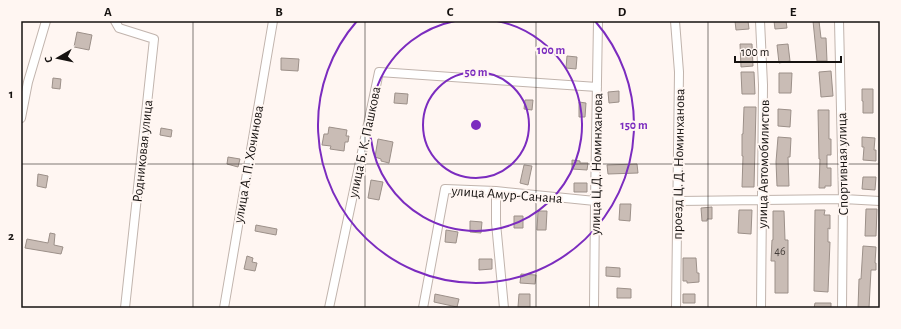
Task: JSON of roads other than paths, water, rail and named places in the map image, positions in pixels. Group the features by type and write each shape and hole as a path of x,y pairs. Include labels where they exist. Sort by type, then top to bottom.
{"street":[{"path":"21,118 25,81 46,21"},
{"name":"Родниковая улица","path":"115,21 119,28 154,39 125,308"},
{"name":"улица А. П. Хочинова","path":"224,308 272,21"},
{"name":"улица Ц.Д. Номинханова","path":"594,308 594,201 598,21"},
{"name":"проезд Ц. Д. Номинханова","path":"675,21 680,72 676,308"},
{"name":"улица Автомобилистов","path":"760,21 763,86 761,308"},
{"name":"Спортивная улица","path":"839,21 843,199 842,308"},
{"name":"улица Б. К. Пашкова","path":"329,308 378,72 597,87"},
{"name":"улица Амур-Санана","path":"423,308 445,189 496,191 594,201"},
{"path":"496,191 496,223 504,308"},
{"path":"678,201 843,199 880,201"}]}
